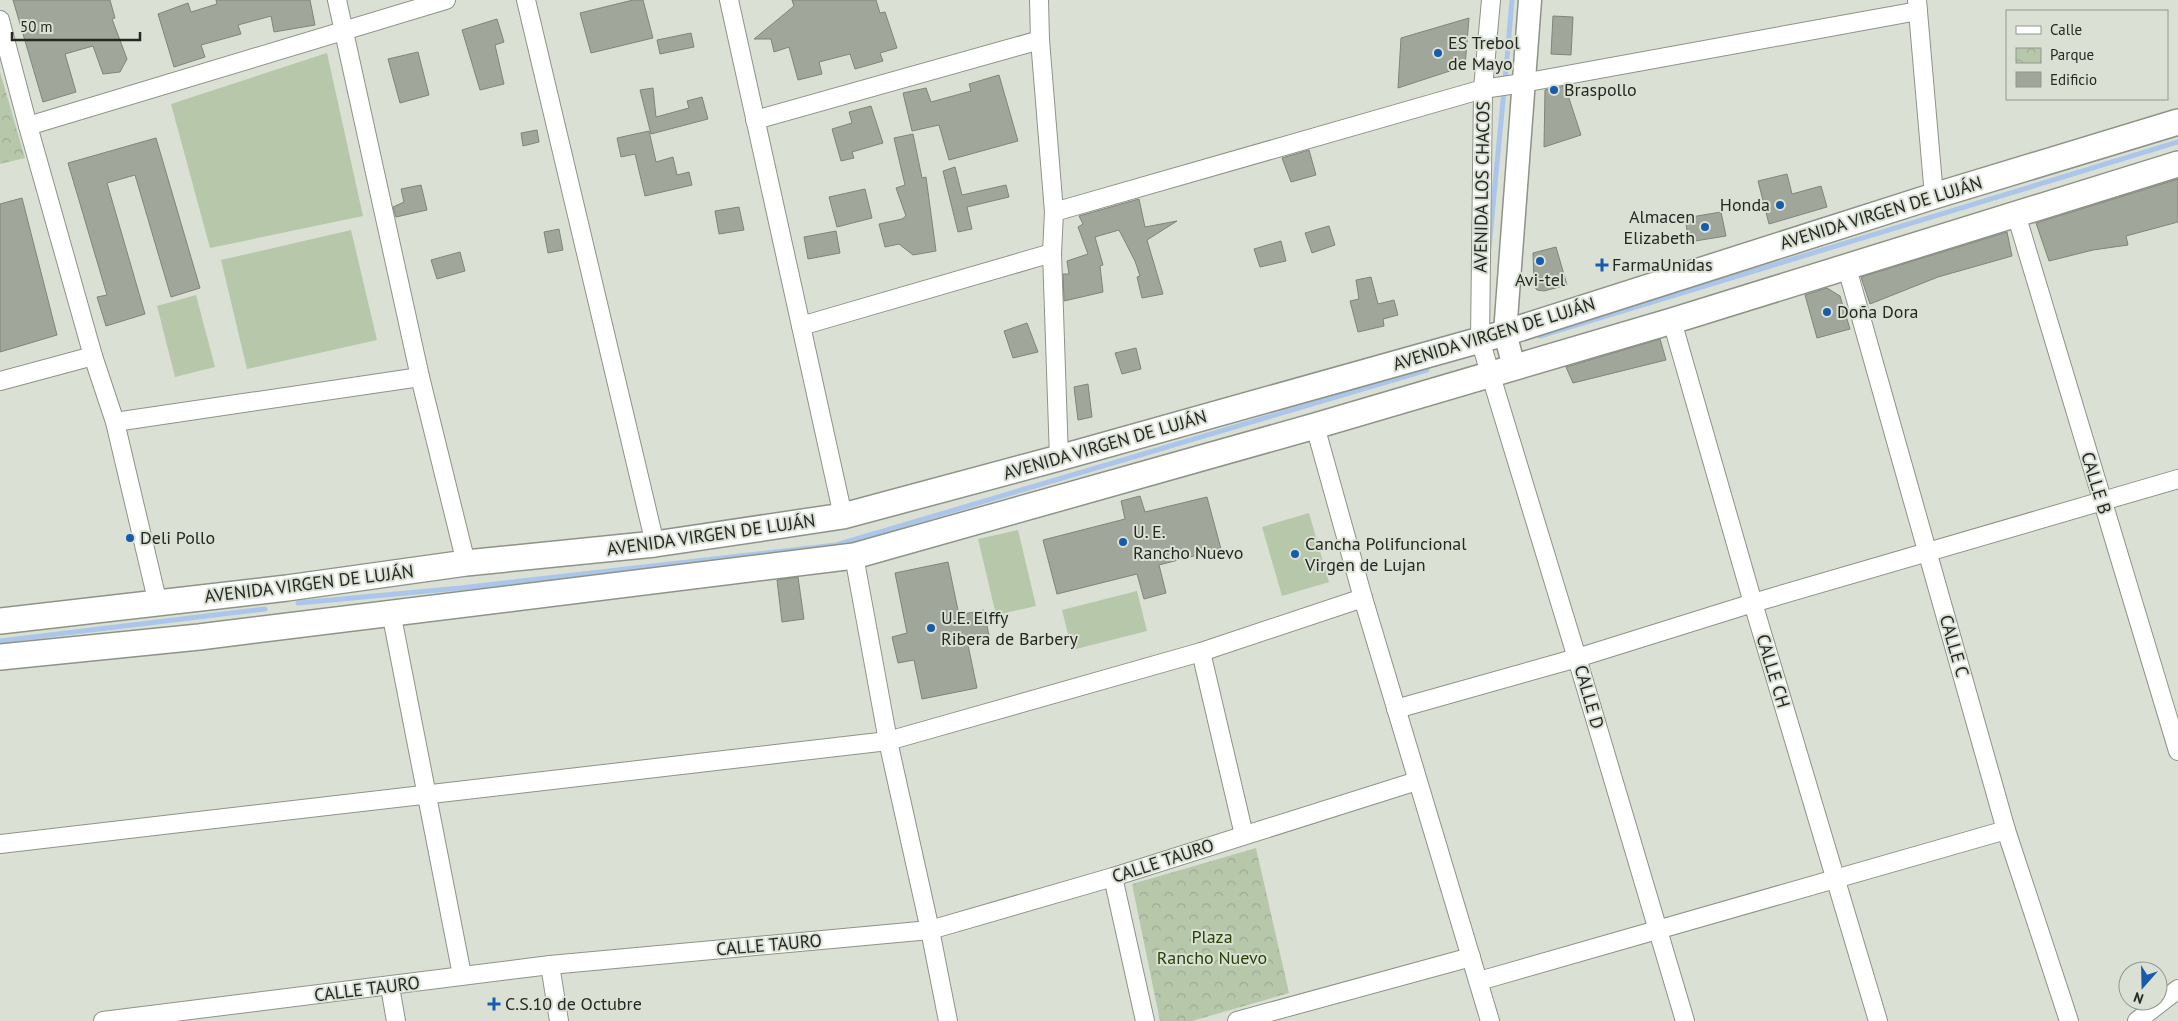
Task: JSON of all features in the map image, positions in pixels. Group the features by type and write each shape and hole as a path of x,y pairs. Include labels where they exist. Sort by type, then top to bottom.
{"main road":[{"name":"AVENIDA VIRGEN DE LUJÁN","path":"0,621 158,604 466,563 654,544 843,516 1059,458 1480,340 1934,196 2178,122"},
{"name":"AVENIDA VIRGEN DE LUJÁN","path":"0,657 199,637 854,556 1316,426 1672,321 2178,164"},
{"path":"286,588 292,625"}],"street":[{"path":"337,0 420,377 466,563"},
{"path":"28,126 446,0"},
{"path":"526,0 654,544"},
{"path":"728,0 843,516"},
{"path":"1039,0 1040,40 1054,212 1052,253 1059,458"},
{"name":"AVENIDA LOS CHACOS","path":"1490,374 1480,340 1491,0"},
{"name":"AVENIDA LOS CHACOS","path":"1514,367 1505,332 1520,84 1530,0"},
{"path":"1054,212 1488,88 1520,84 1917,6 1934,196"},
{"path":"0,20 3,40 93,356 115,422 158,604"},
{"path":"755,120 1040,40"},
{"name":"CALLE B","path":"2016,214 2178,751"},
{"path":"801,326 1052,253"},
{"name":"CALLE C","path":"1846,268 2006,830 2069,1021"},
{"name":"CALLE CH","path":"1672,321 1753,603 1878,1021"},
{"path":"0,381 93,356"},
{"name":"CALLE D","path":"1490,374 1578,658 1685,1021"},
{"path":"115,422 420,377"},
{"path":"1316,426 1363,598 1490,1021"},
{"path":"1396,708 1578,658 1753,603 1928,554 2178,479"},
{"path":"854,556 888,741 948,1021"},
{"path":"0,844 888,741 1201,652 1363,598"},
{"path":"391,612 462,976"},
{"path":"1201,652 1244,835"},
{"name":"CALLE TAURO","path":"103,1021 390,987 550,965 930,930 1113,877 1417,781"},
{"path":"1479,981 2006,830"},
{"path":"1113,877 1145,1021"},
{"path":"1237,1021 1471,957"},
{"path":"550,965 559,1021"},
{"path":"390,987 396,1021"},
{"path":"2137,1021 2178,989"}],"green space":[{"path":"327,53 363,216 210,248 171,104"},
{"path":"0,72 25,158 0,164"},
{"path":"351,230 377,340 247,369 221,260"},
{"path":"196,295 215,367 175,377 157,306"},
{"name":"Cancha Polifuncional Virgen de Lujan","path":"1309,513 1329,582 1282,596 1262,527"},
{"path":"1018,530 1036,606 996,615 978,539"},
{"path":"1137,591 1147,631 1072,650 1062,610"},
{"name":"Plaza Rancho Nuevo","path":"1256,848 1289,993 1192,1021 1160,1021 1132,884"}],"building":[{"path":"13,0 110,0 115,18 112,19 127,59 120,72 103,74 93,46 65,54 76,92 43,102"},
{"path":"216,0 310,0 315,25 274,32 271,16 238,25 241,34 201,45 205,57 174,67 158,14 188,3 191,12 217,4"},
{"path":"633,0 643,0 653,38 591,53 580,13"},
{"path":"792,0 876,0 880,13 885,12 897,48 880,53 883,61 855,69 850,54 819,62 822,74 798,80 789,47 774,52 771,39 754,39 794,6"},
{"path":"1553,16 1573,17 1571,55 1551,54"},
{"path":"1469,18 1465,66 1398,88 1401,38"},
{"path":"497,19 504,42 495,45 504,84 480,90 462,30"},
{"path":"691,33 694,47 660,54 657,40"},
{"path":"418,52 429,95 400,103 388,59"},
{"path":"999,75 1018,141 949,160 939,125 912,131 903,93 926,88 931,102 971,91 969,84"},
{"path":"1565,86 1581,135 1544,147 1545,90"},
{"path":"653,88 656,117 689,108 687,101 702,97 708,119 651,134 640,90"},
{"path":"871,106 883,143 852,152 854,158 841,161 832,129 852,123 849,112"},
{"path":"537,130 539,142 523,146 521,133"},
{"path":"649,131 656,162 673,157 677,175 689,172 692,185 645,196 635,154 621,157 617,138"},
{"path":"913,134 922,178 926,177 936,251 913,255 899,244 885,247 879,224 902,219 906,216 896,188 905,185 894,138"},
{"path":"156,138 200,288 171,297 135,175 107,183 145,314 106,326 97,297 107,295 68,163"},
{"path":"1309,150 1316,175 1291,182 1282,158"},
{"path":"955,167 962,195 1006,185 1009,197 967,207 972,229 958,232 943,171"},
{"name":"Honda","path":"1787,174 1792,194 1821,186 1827,207 1769,224 1758,181"},
{"path":"2178,179 2178,222 2126,236 2128,245 2093,250 2049,261 2036,223"},
{"path":"421,185 427,210 396,217 393,207 404,202 401,189"},
{"path":"865,189 872,218 837,227 829,197"},
{"path":"22,198 57,335 0,352 0,204"},
{"path":"1139,199 1145,227 1177,221 1147,240 1163,294 1142,298 1137,277 1140,276 1135,261 1119,230 1095,237 1103,265 1100,266 1103,292 1064,301 1063,274 1069,274 1067,261 1088,254 1078,227 1083,224 1079,216"},
{"path":"739,207 744,230 719,234 715,211"},
{"name":"Almacen Elizabeth","path":"1721,212 1726,236 1689,242 1685,218"},
{"path":"1329,226 1335,245 1312,253 1305,233"},
{"path":"559,229 563,250 548,253 544,232"},
{"path":"836,231 840,253 808,259 804,237"},
{"path":"2007,232 2012,256 1938,277 1870,304 1861,277"},
{"path":"1281,241 1286,261 1260,267 1254,249"},
{"path":"1556,247 1567,285 1544,291 1537,290 1534,286 1533,253"},
{"path":"460,252 465,271 437,279 431,260"},
{"path":"1371,277 1378,304 1394,300 1398,315 1383,319 1384,326 1358,332 1350,301 1359,299 1356,280"},
{"name":"Doña Dora","path":"1827,288 1840,296 1850,329 1817,338 1805,295"},
{"path":"1027,323 1038,352 1013,358 1004,331"},
{"path":"1660,339 1666,360 1573,383 1566,367"},
{"path":"1136,348 1141,369 1122,374 1115,353"},
{"path":"1088,384 1092,417 1078,420 1074,387"},
{"path":"1140,496 1145,512 1207,497 1221,549 1159,565 1166,593 1144,599 1137,574 1057,594 1043,540 1125,519 1121,501"},
{"path":"948,562 959,615 984,610 990,641 968,645 977,688 922,699 914,660 898,663 892,637 907,633 895,573"},
{"path":"798,577 804,619 782,622 777,580"}],"waterway":[{"path":"1505,82 1512,0"},
{"path":"1489,248 1504,90"},
{"path":"1540,336 2178,142"},
{"path":"298,603 461,588 836,545 1427,370"},
{"path":"0,641 265,609"}],"place":[{"name":"ES Trebol de Mayo","path":"1438,53"},
{"name":"Braspollo","path":"1554,90"},
{"name":"Honda","path":"1780,205"},
{"name":"Almacen Elizabeth","path":"1705,227"},
{"name":"Avi-tel","path":"1540,261"},
{"name":"FarmaUnidas","path":"1602,265"},
{"name":"Doña Dora","path":"1827,312"},
{"name":"Deli Pollo","path":"130,538"},
{"name":"U. E. Rancho Nuevo","path":"1123,542"},
{"name":"Cancha Polifuncional Virgen de Lujan","path":"1295,554"},
{"name":"U.E. Elffy Ribera de Barbery","path":"931,628"},
{"name":"C.S.10 de Octubre","path":"494,1004"}]}
